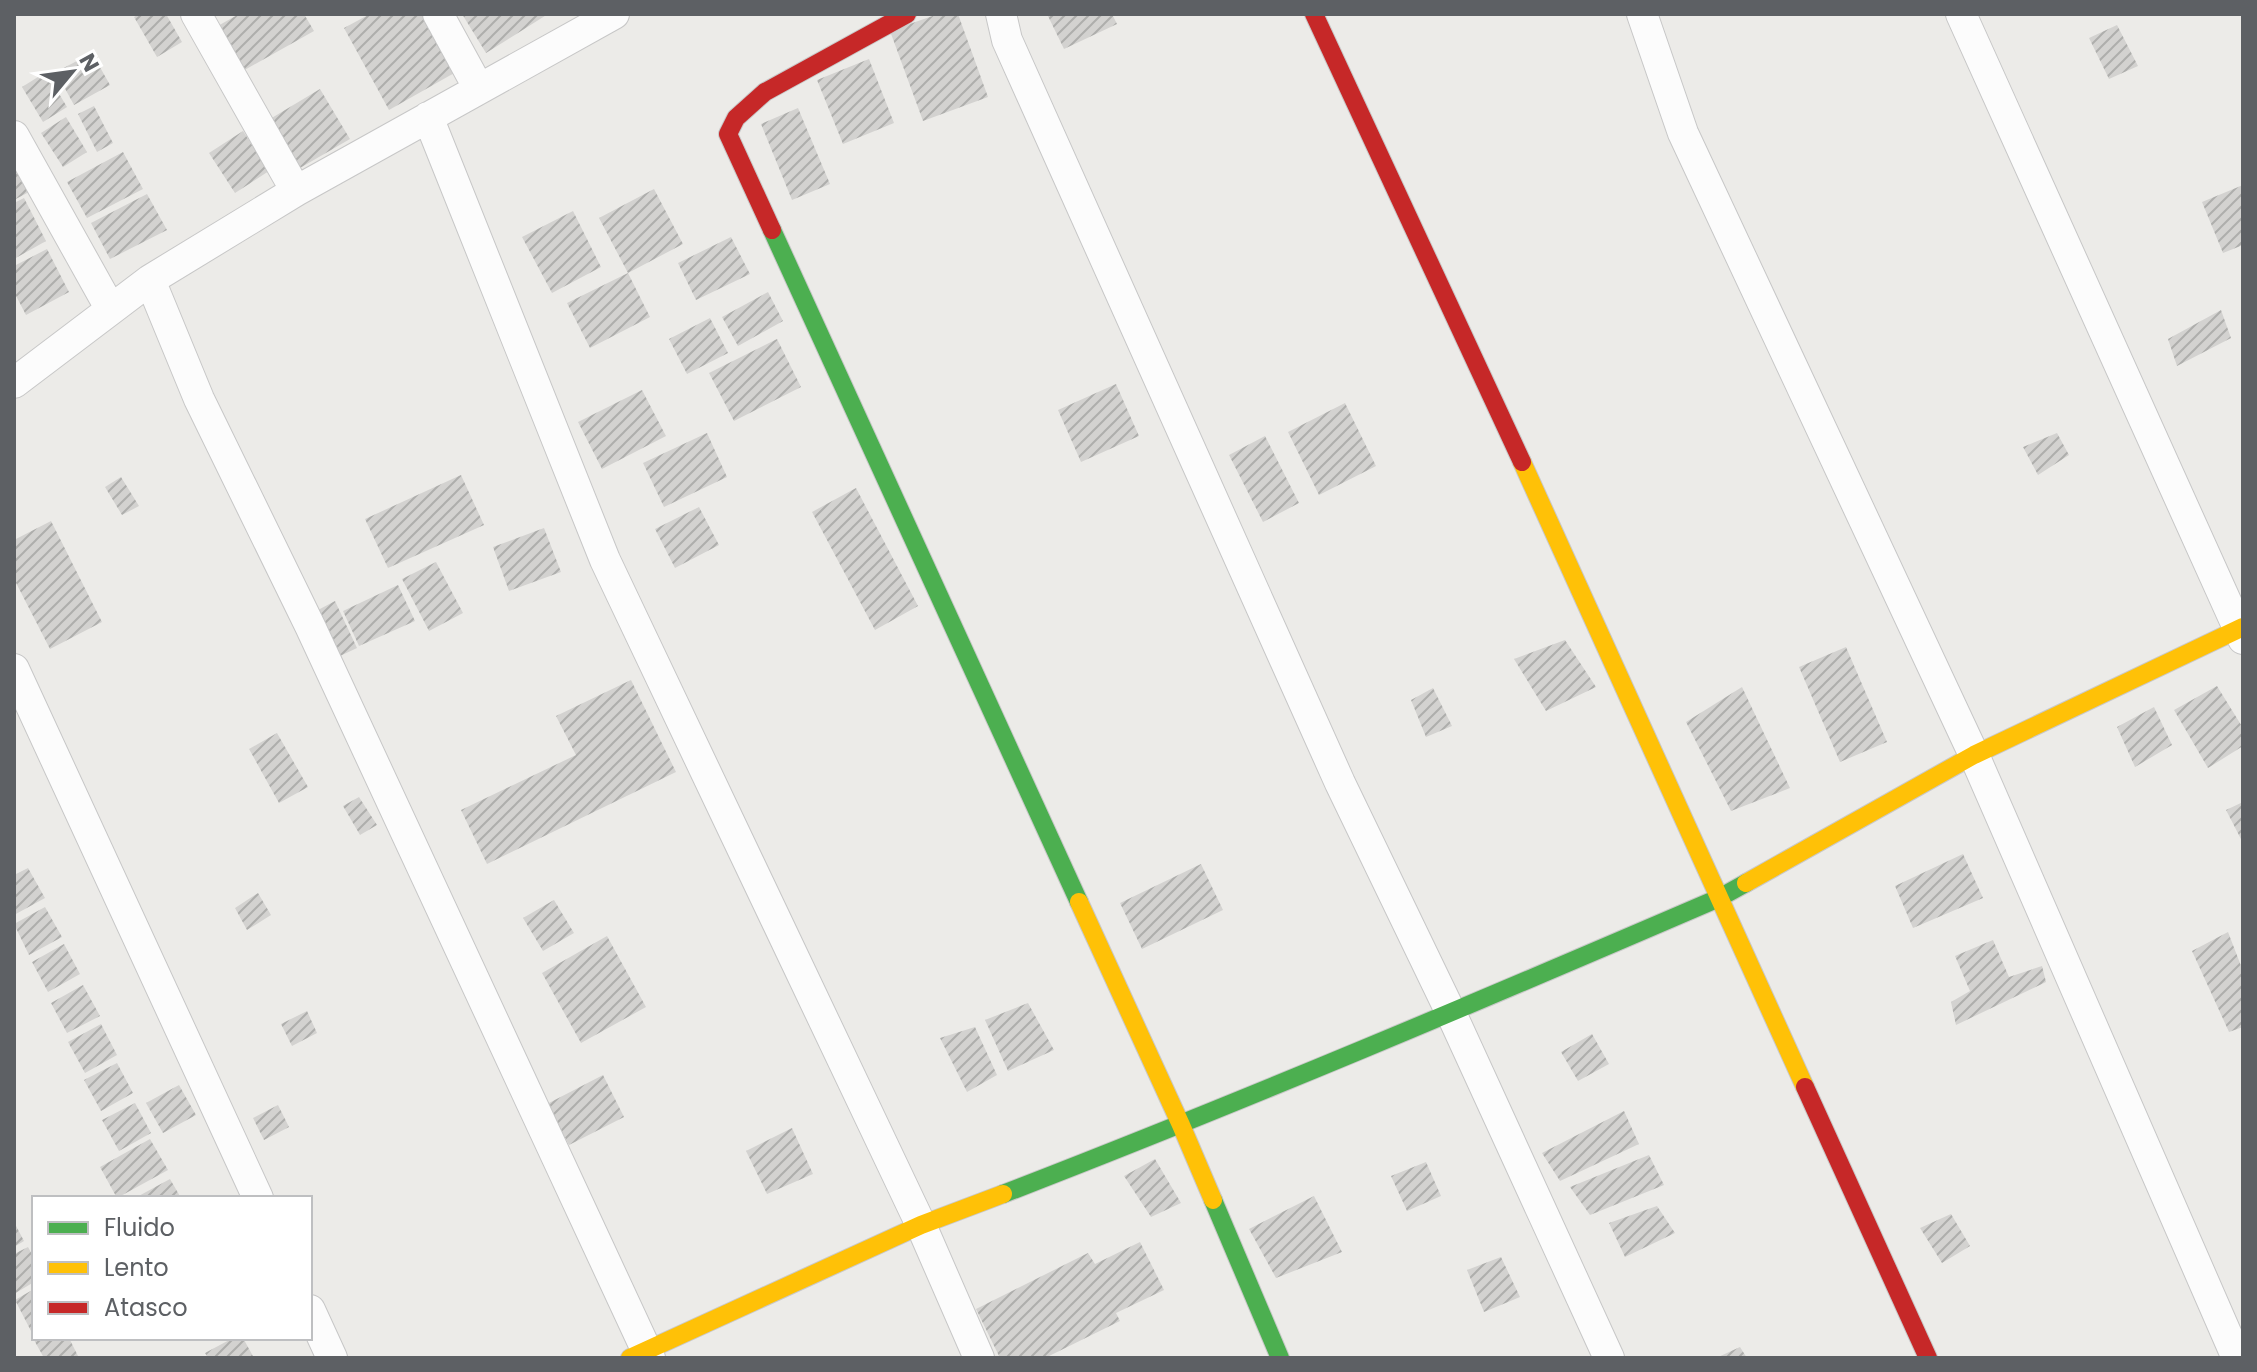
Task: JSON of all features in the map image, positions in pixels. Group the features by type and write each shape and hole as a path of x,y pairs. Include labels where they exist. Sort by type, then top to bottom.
{"street":[{"path":"196,14 296,191"},
{"path":"438,14 479,89"},
{"path":"14,383 150,280 296,191 614,14"},
{"path":"907,14 765,92 736,118 728,134 1181,1125 1280,1358"},
{"path":"1001,14 1007,40 1327,753 1451,1013 1609,1358"},
{"path":"1314,14 1480,370 1928,1358"},
{"path":"1642,14 1683,133 1974,755 2237,1358"},
{"path":"150,280 199,399 310,626 642,1355 921,1225 1181,1125 1719,898 1974,755 2242,631 1961,14"},
{"path":"428,117 605,560 921,1225 979,1358"},
{"path":"14,136 110,308"},
{"path":"14,669 257,1196"},
{"path":"312,1314 332,1358"}],"building":[{"path":"139,14 166,14 182,42 157,57 134,17"},
{"path":"239,14 304,14 314,31 241,72 216,27"},
{"path":"370,14 424,14 456,72 389,110 344,28"},
{"path":"462,14 548,14 486,53"},
{"path":"938,14 958,14 988,97 923,121 890,31"},
{"path":"1047,14 1112,14 1117,24 1064,49"},
{"path":"2117,25 2138,66 2109,79 2089,38"},
{"path":"92,53 110,85 74,105 56,72"},
{"path":"869,59 894,123 843,144 817,80"},
{"path":"46,72 67,107 43,122 22,87"},
{"path":"320,89 350,139 300,168 270,119"},
{"path":"94,106 113,143 97,152 78,114"},
{"path":"798,108 830,184 792,200 761,124"},
{"path":"66,117 87,152 63,167 41,133"},
{"path":"243,131 269,171 235,193 209,153"},
{"path":"123,152 143,189 87,218 67,182"},
{"path":"14,164 29,192 14,200"},
{"path":"2243,185 2243,245 2223,253 2202,202"},
{"path":"654,189 683,244 628,273 599,218"},
{"path":"147,194 167,230 110,259 91,223"},
{"path":"24,198 46,241 14,259 14,203"},
{"path":"573,211 601,267 552,293 522,237"},
{"path":"731,237 750,274 696,300 678,263"},
{"path":"47,249 69,292 26,315 14,292 14,266"},
{"path":"628,273 650,317 590,348 567,303"},
{"path":"768,292 783,321 738,346 722,317"},
{"path":"2221,310 2231,338 2177,366 2168,339"},
{"path":"710,318 728,353 687,374 669,339"},
{"path":"777,339 801,387 734,421 709,373"},
{"path":"1116,384 1139,436 1081,462 1058,410"},
{"path":"642,390 666,436 602,469 578,422"},
{"path":"1345,403 1376,466 1319,495 1288,432"},
{"path":"707,433 727,477 664,507 643,463"},
{"path":"2057,433 2069,455 2038,475 2023,447"},
{"path":"1265,436 1299,503 1263,522 1229,455"},
{"path":"461,475 484,525 388,568 365,519"},
{"path":"121,477 139,506 122,515 105,487"},
{"path":"856,488 918,606 875,630 812,512"},
{"path":"699,507 719,545 675,568 655,529"},
{"path":"51,521 102,622 50,649 14,579 14,540"},
{"path":"544,528 561,572 509,591 493,547"},
{"path":"436,562 463,613 429,631 402,579"},
{"path":"398,585 415,621 359,646 343,611"},
{"path":"335,601 357,648 340,656 318,610"},
{"path":"1565,640 1596,687 1546,711 1514,659"},
{"path":"1846,647 1887,742 1840,762 1799,667"},
{"path":"631,680 676,772 487,864 461,810 576,755 556,716"},
{"path":"2217,686 2243,728 2243,746 2208,768 2174,710"},
{"path":"1742,687 1790,788 1731,811 1686,722"},
{"path":"1433,688 1452,726 1426,737 1411,700"},
{"path":"2154,707 2172,745 2135,767 2117,727"},
{"path":"277,733 308,787 279,803 249,749"},
{"path":"359,797 377,825 360,835 343,806"},
{"path":"2243,802 2243,843 2226,810"},
{"path":"1963,854 1983,898 1913,928 1895,886"},
{"path":"1201,864 1223,910 1142,949 1120,903"},
{"path":"28,868 45,898 14,915 14,875"},
{"path":"258,893 271,915 247,930 235,908"},
{"path":"554,900 574,933 543,951 523,918"},
{"path":"45,907 62,937 29,955 14,924"},
{"path":"2228,932 2243,971 2243,1027 2229,1032 2192,951"},
{"path":"607,936 646,1007 581,1043 542,973"},
{"path":"1993,940 2009,977 2042,966 2046,982 1956,1025 1951,1002 1970,991 1955,956"},
{"path":"64,944 80,974 48,992 32,962"},
{"path":"83,985 100,1016 67,1033 51,1003"},
{"path":"1028,1003 1054,1050 1008,1071 985,1020"},
{"path":"307,1011 317,1033 292,1046 281,1024"},
{"path":"101,1024 117,1055 85,1073 68,1042"},
{"path":"975,1027 997,1075 967,1092 940,1038"},
{"path":"1592,1034 1609,1064 1578,1081 1561,1052"},
{"path":"117,1063 133,1093 101,1111 84,1080"},
{"path":"603,1075 624,1117 569,1145 547,1104"},
{"path":"179,1085 196,1115 163,1133 146,1103"},
{"path":"135,1103 151,1133 119,1151 102,1120"},
{"path":"278,1105 289,1127 264,1140 253,1118"},
{"path":"1624,1111 1639,1144 1560,1181 1542,1153"},
{"path":"792,1128 813,1174 767,1194 746,1151"},
{"path":"150,1139 168,1170 116,1196 100,1167"},
{"path":"1649,1155 1664,1185 1590,1215 1570,1187"},
{"path":"1155,1159 1181,1203 1151,1217 1124,1176"},
{"path":"1426,1162 1441,1196 1407,1211 1391,1176"},
{"path":"170,1179 180,1196 139,1196"},
{"path":"1314,1196 1342,1252 1276,1278 1249,1229"},
{"path":"1657,1206 1675,1233 1625,1257 1609,1223"},
{"path":"1951,1214 1970,1246 1942,1263 1920,1228"},
{"path":"14,1222 24,1241 14,1247"},
{"path":"1140,1242 1164,1290 1116,1313 1120,1321 1045,1358 1000,1358 976,1309 1088,1253 1095,1264"},
{"path":"28,1247 32,1254 32,1283 14,1294 14,1254"},
{"path":"1501,1257 1520,1297 1484,1312 1467,1270"},
{"path":"32,1290 31,1331 15,1300"},
{"path":"34,1340 70,1340 78,1356 74,1358 44,1358"},
{"path":"229,1340 244,1340 254,1358 208,1358 205,1353"},
{"path":"1740,1347 1747,1358 1716,1358"}],"traffic: fast":[{"path":"772,230 1079,902"},
{"path":"1003,1194 1362,1049 1719,898 1746,883"},
{"path":"1213,1200 1280,1358"}],"traffic: slow":[{"path":"1522,462 1805,1087"},
{"path":"1746,883 1974,755 2243,627"},
{"path":"1079,902 1213,1200"},
{"path":"630,1358 921,1225 1003,1194"}],"traffic: jam":[{"path":"772,230 728,134 736,118 765,92 907,14"},
{"path":"1314,14 1522,462"},
{"path":"1805,1087 1928,1358"}]}
